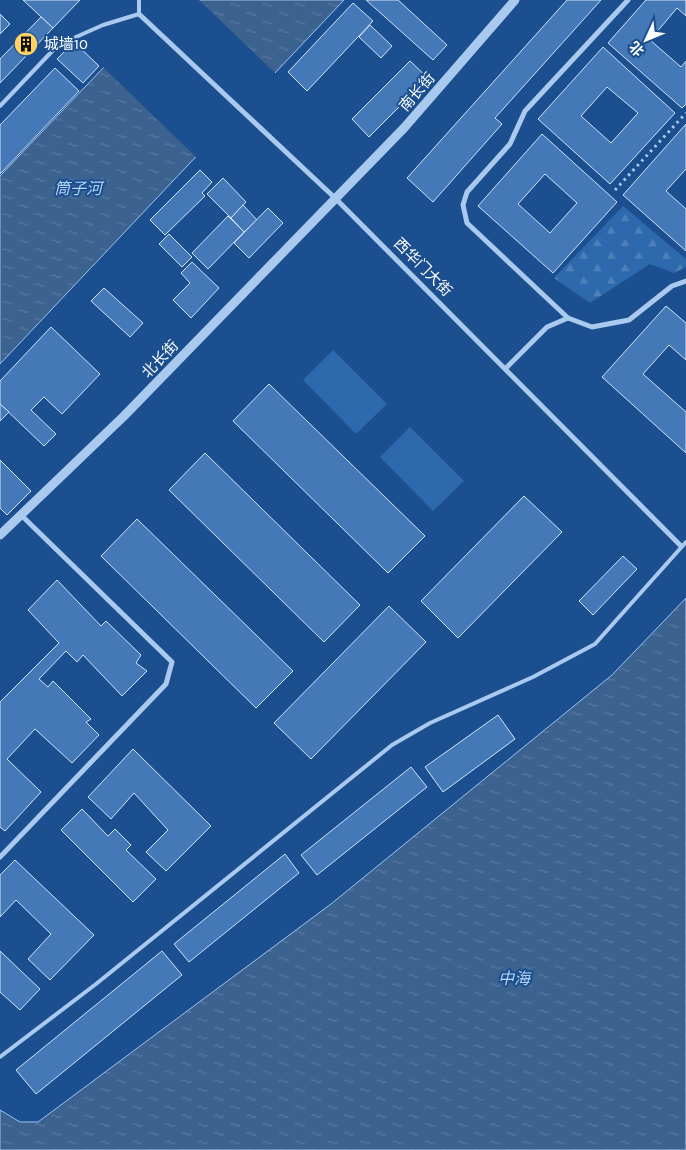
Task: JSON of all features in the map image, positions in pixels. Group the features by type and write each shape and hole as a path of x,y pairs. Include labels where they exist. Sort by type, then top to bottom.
{"street":[{"name":"南长街","path":"335,198 404,128 515,0"},
{"path":"628,0 525,111 510,144 467,192 463,205 467,223 568,318 592,327 629,320 672,286 686,281"},
{"name":"西华门大街","path":"139,14 335,198 681,546"},
{"name":"北长街","path":"0,535 124,416 335,198"},
{"path":"506,368 547,326 568,318"},
{"path":"0,858 166,684 172,662 20,514"}],"lane":[{"path":"0,106 58,45 103,25 139,14 139,0"},
{"path":"0,1057 96,984 392,745 447,715 534,677 595,644 686,542"}],"path":[{"path":"615,190 686,113"}],"green space":[{"path":"623,206 686,259 686,267 674,273 650,264 590,303 554,278"},
{"path":"333,350 387,404 356,434 303,380"},
{"path":"410,427 464,481 433,511 380,457"}],"water":[{"name":"筒子河","path":"168,0 344,0 0,364 0,176"},
{"name":"中海","path":"686,598 686,1150 0,1150 0,1110 20,1122 38,1122 331,904 612,675"}],"pier":[{"path":"164,0 199,0 277,75 198,159 102,66"}],"building":[{"path":"23,0 80,0 53,28"},
{"path":"366,0 398,0 447,45 433,60"},
{"path":"567,0 601,0 495,118 502,124 433,202 407,178"},
{"path":"646,0 686,0 686,16 677,8 650,40 681,67 686,61 686,104 682,108 608,43"},
{"path":"353,3 373,21 307,91 288,72"},
{"path":"0,14 10,24 0,34"},
{"name":"城墙10","path":"41,17 53,28 0,83 0,59"},
{"path":"370,25 392,46 381,58 359,37"},
{"path":"74,42 99,66 83,83 57,59"},
{"path":"603,47 675,113 610,184 538,119","holes":["607,87 638,113 611,143 581,116"]},
{"path":"410,61 428,78 369,137 352,119"},
{"path":"55,68 79,91 0,174 0,125"},
{"path":"686,124 686,169 666,191 686,209 686,251 623,195"},
{"path":"542,134 617,202 553,273 478,206","holes":["545,174 577,203 550,233 518,204"]},
{"path":"200,170 212,182 202,193 205,196 165,235 150,220"},
{"path":"223,178 246,202 231,218 207,194"},
{"path":"243,205 257,220 244,232 231,218"},
{"path":"268,208 283,223 249,258 234,243"},
{"path":"228,216 244,232 208,269 192,253"},
{"path":"169,234 192,257 182,267 159,244"},
{"path":"192,262 219,288 191,318 173,300 190,283 181,273"},
{"path":"104,288 143,323 130,337 91,301"},
{"path":"666,306 686,323 686,360 669,345 643,374 686,412 686,453 602,377"},
{"path":"51,327 100,374 62,414 44,397 31,410 56,434 44,446 0,404 0,381"},
{"path":"269,384 425,536 388,573 233,421"},
{"path":"0,404 9,412 0,421"},
{"path":"205,453 360,605 324,642 169,490"},
{"path":"0,460 31,491 7,515 0,508"},
{"path":"524,496 562,532 458,638 421,601"},
{"path":"137,519 293,671 256,708 101,556"},
{"path":"623,556 637,569 593,615 579,601"},
{"path":"57,580 101,626 106,621 141,655 136,663 147,671 122,696 83,655 77,662 66,651 39,679 48,687 53,681 91,719 86,722 99,735 72,763 35,729 7,759 41,792 5,831 0,827 0,702 59,643 28,610"},
{"path":"389,606 426,642 311,759 274,723"},
{"path":"498,715 515,739 443,792 425,767"},
{"path":"133,749 211,826 166,871 146,852 168,830 134,793 111,819 88,797"},
{"path":"411,767 427,787 317,875 301,855"},
{"path":"82,809 108,836 115,829 131,845 126,850 156,879 133,902 61,830"},
{"path":"285,854 299,873 189,962 174,944"},
{"path":"15,860 94,935 50,980 28,959 51,934 16,900 0,917 0,875"},
{"path":"0,951 40,989 20,1010 0,992"},
{"path":"162,951 182,975 36,1094 16,1070"}],"place":[{"name":"城墙10","path":"26,44"}]}
